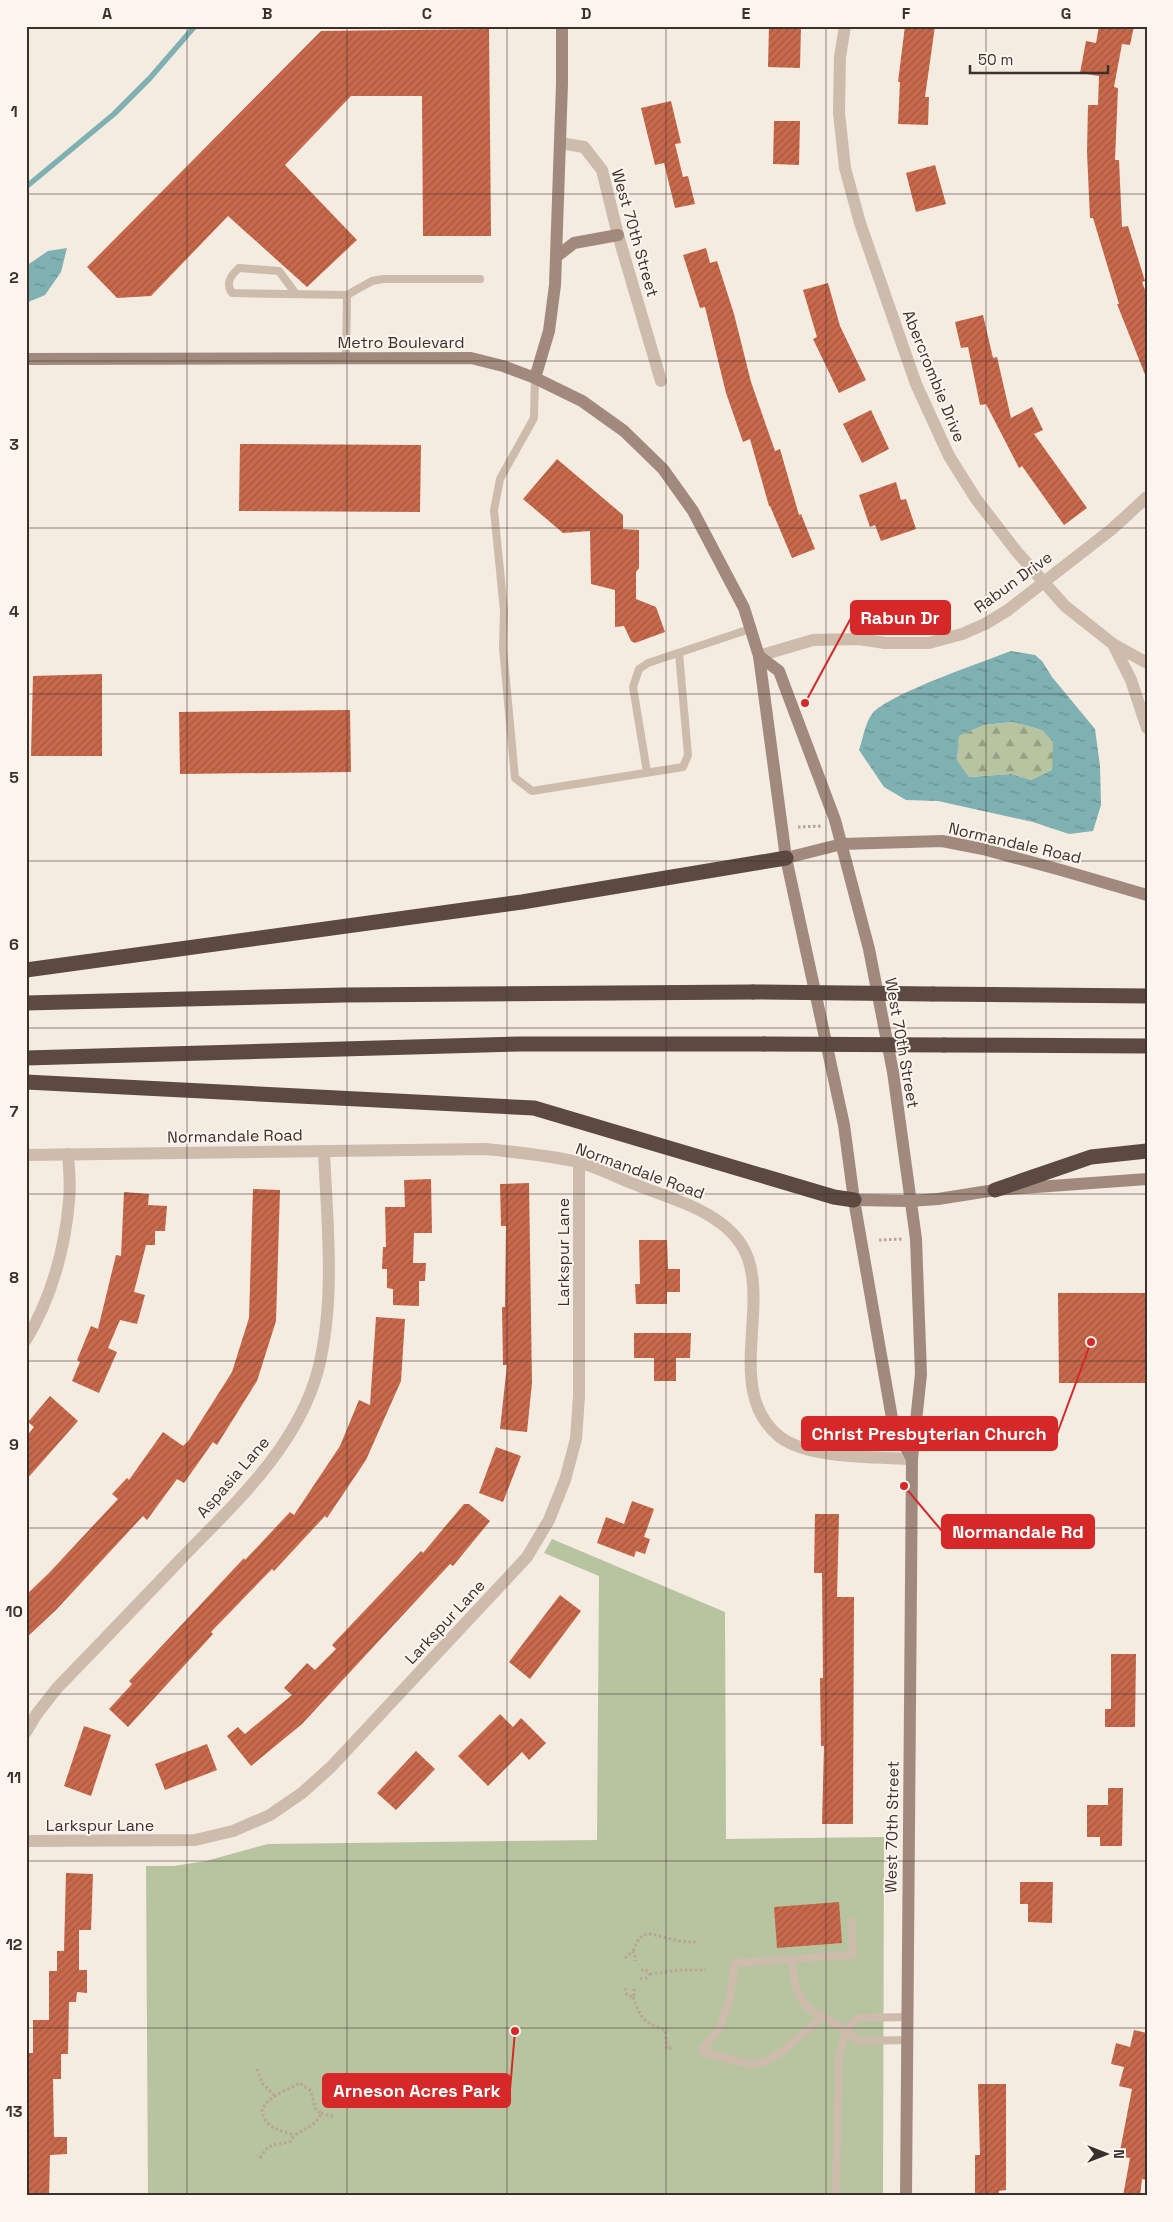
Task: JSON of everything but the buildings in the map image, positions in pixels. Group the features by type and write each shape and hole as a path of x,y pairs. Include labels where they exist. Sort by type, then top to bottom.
{"highway":[{"path":"26,970 522,902 786,858"},
{"path":"26,1003 344,995 753,992 1147,996"},
{"path":"26,1058 520,1044 1147,1046"},
{"path":"26,1082 534,1108 834,1197 854,1200"},
{"path":"995,1190 1091,1157 1147,1151"}],"street":[{"path":"562,26 555,285 549,331 535,378 582,401 624,431 663,469 693,511 744,608 760,656 786,858 844,1126 854,1200 892,1424 912,1459"},
{"name":"Abercrombie Drive","path":"845,26 840,57 839,113 845,168 860,223 916,384 949,456 967,485 1017,552 1065,606 1113,644 1147,663"},
{"name":"West 70th Street","path":"560,143 584,147 602,170 618,235 661,381"},
{"path":"556,257 574,243 618,235"},
{"name":"Metro Boulevard","path":"26,359 471,358 504,366 535,378"},
{"name":"Rabun Drive","path":"760,656 813,640 858,639 885,644 929,644 962,634 1008,610 1112,529 1147,497"},
{"path":"1113,644 1131,680 1147,728"},
{"name":"West 70th Street","path":"760,656 779,670 835,820 842,844 869,949 891,1063 909,1201 916,1239 921,1374 912,1459 906,2196"},
{"name":"Normandale Road","path":"786,858 842,844 942,841 983,849 1147,895"},
{"name":"Normandale Road","path":"26,1155 485,1150 529,1153 580,1163 706,1213 724,1226 740,1242 750,1264 752,1280 752,1384 756,1404 765,1422 781,1437 798,1447 818,1452 912,1459"},
{"name":"Aspasia Lane","path":"26,1732 36,1715 57,1688 273,1461 299,1417 317,1371 327,1323 328,1273 324,1151"},
{"path":"26,1340 51,1288 64,1244 70,1199 68,1154"},
{"name":"Larkspur Lane","path":"26,1841 195,1840 233,1831 270,1815 302,1793 332,1767 527,1557 549,1520 565,1480 576,1439 580,1396 580,1163"},
{"path":"854,1200 909,1201 938,1199 995,1190 1147,1179"}],"lane":[{"path":"296,294 279,271 239,268 229,279 229,289 232,293 347,295 372,281 383,279 480,279"},
{"path":"346,358 347,295"},
{"path":"535,378 534,418 500,479 494,510 504,611 503,648 515,778 532,791 682,767 688,755 679,653"},
{"path":"647,772 633,687 639,669 648,663 750,629"},
{"path":"822,2018 805,2029 777,2055 756,2065 701,2051 719,2029 730,1998 735,1963 853,1955 851,1920"},
{"path":"792,1959 793,1978 799,1997 813,2013 847,2030 858,2041 907,2040"},
{"path":"836,2196 840,2053 847,2030 858,2018 907,2017"}],"path":[{"path":"798,827 823,826"},
{"path":"879,1240 903,1239"},
{"path":"626,1958 642,1935 652,1933 671,1940 699,1942"},
{"path":"632,1951 635,1961"},
{"path":"640,1970 646,1970 650,1974"},
{"path":"640,1979 646,1978 650,1974 678,1970 706,1970"},
{"path":"632,1997 635,1992 634,1986"},
{"path":"626,1988 627,1995 632,1997 640,2015 647,2024 665,2030 667,2048 672,2048"},
{"path":"257,2069 262,2083 275,2096"},
{"path":"295,2135 273,2129 267,2124 262,2110 264,2105 275,2096 300,2083 311,2092 315,2108 321,2113 334,2117"},
{"path":"260,2158 269,2145 283,2144 291,2141 295,2135 313,2125 321,2113"}],"green space":[{"path":"1013,722 1042,730 1054,742 1052,770 1031,780 1011,774 969,777 957,760 959,736 984,725"},
{"path":"552,1539 725,1612 726,1839 884,1837 883,2196 148,2196 146,1866 174,1866 206,1861 268,1844 597,1840 599,1576 544,1553"}],"water":[{"path":"67,248 61,272 45,295 26,303 26,266 48,251"},
{"path":"1011,651 1035,655 1042,661 1052,677 1095,729 1100,766 1101,805 1093,831 1069,834 1033,822 938,801 906,800 884,787 859,750 866,726 872,714 881,706 916,688","holes":["1013,722 1042,730 1053,742 1052,770 1031,780 1011,774 969,777 957,760 959,736 984,725"]}],"waterway":[{"path":"26,187 114,114 150,78 195,26"}],"place":[{"name":"Rabun Dr","path":"805,703"},
{"name":"Christ Presbyterian Church","path":"1091,1342"},
{"name":"Normandale Rd","path":"904,1486"},
{"name":"Arneson Acres Park","path":"515,2031"}]}
